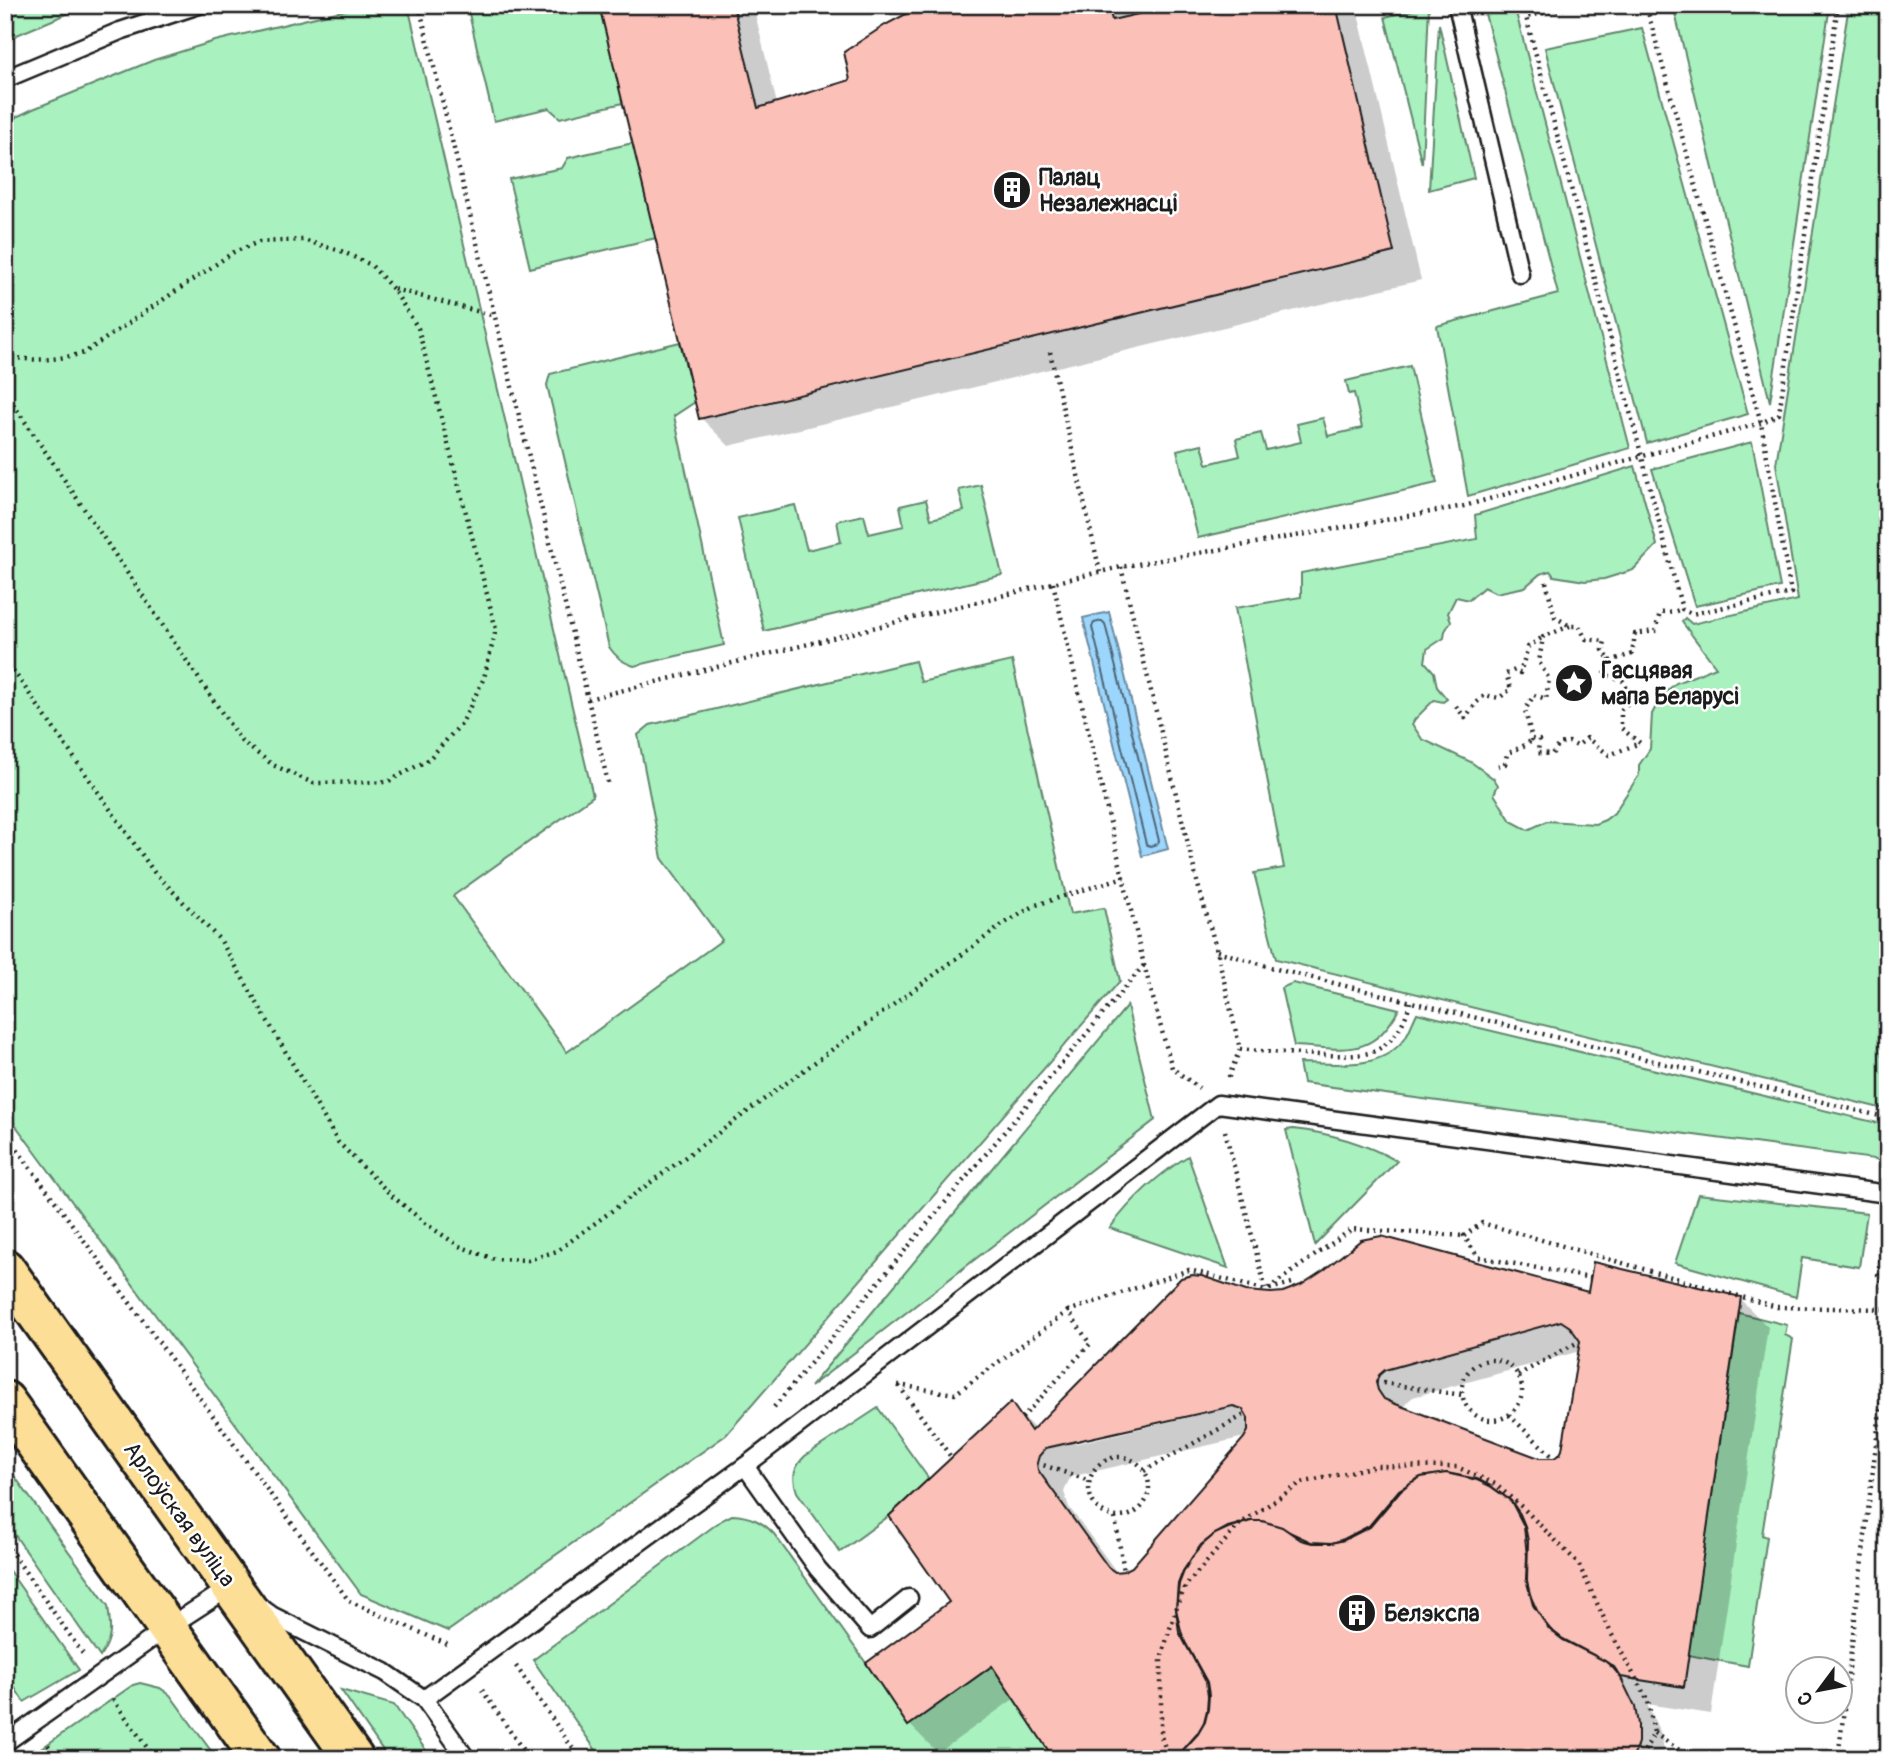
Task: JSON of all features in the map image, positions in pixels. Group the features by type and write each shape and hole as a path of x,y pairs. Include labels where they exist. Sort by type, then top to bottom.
{"main road":[{"name":"Арлоўская вуліца","path":"5,1269 354,1759"},
{"path":"5,1401 261,1759"}],"lane":[{"path":"5,79 120,31 200,5"},
{"path":"1457,5 1520,274"},
{"path":"424,1699 746,1466 1218,1104 1888,1194"},
{"path":"746,1466 818,1569 870,1629 909,1598"},
{"path":"5,1743 167,1628 232,1586 273,1616 385,1672 424,1699 467,1759"}],"path":[{"path":"419,5 608,783"},
{"path":"1578,5 1527,17 1682,609"},
{"path":"1610,660 1632,654 1635,634 1655,631 1660,613 1682,609 1692,614 1791,593 1761,423 1646,5"},
{"path":"588,699 1121,567 1464,506 1761,423 1779,414 1838,5"},
{"path":"5,356 58,359 84,353 234,252 259,242 303,240 341,251 371,265 393,289 418,328 496,629 484,678 462,723 428,760 387,782 313,783 274,765 241,741 5,393"},
{"path":"393,289 495,316"},
{"path":"1050,352 1100,572"},
{"path":"1121,567 1240,1049 1355,1056 1374,1051 1385,1045 1397,1032 1410,1001"},
{"path":"1546,582 1555,617 1570,626"},
{"path":"1053,583 1144,965 1172,1068"},
{"path":"1456,706 1465,718 1485,695 1499,698 1511,689 1506,674 1515,670 1520,673 1528,647 1543,637 1570,626 1579,626 1586,639 1605,641 1604,650 1610,660"},
{"path":"1532,739 1525,710 1534,695 1546,699 1549,679 1539,662 1543,637"},
{"path":"5,659 154,872 221,941 338,1142 392,1196 429,1226 459,1246 494,1259 528,1260 557,1251 1005,923 1036,905 1124,877"},
{"path":"1532,739 1539,740 1538,753 1552,754 1559,744 1569,742 1577,746 1587,738 1609,755 1640,743 1621,729 1621,710 1632,699 1623,681 1604,674 1610,660"},
{"path":"1498,766 1505,764 1507,754 1532,739"},
{"path":"1216,951 1280,970 1888,1118"},
{"path":"771,1411 1144,965"},
{"path":"1218,1104 1266,1290"},
{"path":"5,1133 349,1601 450,1644 529,1759"},
{"path":"1266,1290 1352,1228 1464,1236 1482,1223 1777,1307 1888,1309"},
{"path":"1886,1223 1878,1275 1888,1299"},
{"path":"1464,1236 1478,1257 1591,1278"},
{"path":"1022,1418 1090,1344 1068,1311 1189,1270 1266,1290 1292,1283"},
{"path":"1518,1376 1580,1341"},
{"path":"1838,1759 1888,1345"},
{"path":"1495,1360 1513,1368 1518,1376 1522,1393 1518,1406 1509,1415 1492,1420 1480,1418 1471,1412 1462,1395 1464,1377 1476,1364 1495,1360"},
{"path":"1376,1382 1462,1395"},
{"path":"898,1385 951,1457"},
{"path":"1144,1471 1246,1414"},
{"path":"1509,1415 1554,1458"},
{"path":"1119,1457 1129,1459 1144,1471 1149,1490 1138,1511 1115,1518 1096,1507 1088,1486 1091,1476 1101,1463 1119,1457"},
{"path":"1037,1463 1090,1481"},
{"path":"1169,1759 1161,1736 1161,1658 1186,1585 1240,1524 1301,1483 1376,1466 1457,1467 1495,1484 1578,1563 1611,1633 1648,1701 1654,1733 1640,1759"},
{"path":"1115,1518 1124,1572"},
{"path":"5,1543 155,1759"},
{"path":"516,1665 580,1759"},
{"path":"1654,1733 1682,1752 1735,1759"}],"green space":[{"path":"5,5 88,5 5,40"},
{"path":"366,5 400,5 410,14 593,796 453,896 567,1052 722,940 662,858 638,735 650,725 915,661 921,682 1012,661 1070,914 1104,908 1120,981 726,1435 448,1631 361,1594 5,1111 5,126 10,120 33,109 154,60 215,41"},
{"path":"467,5 599,5 623,103 560,118 549,108 494,121"},
{"path":"1514,5 1630,448 1468,496 1437,326 1558,294 1483,6"},
{"path":"1673,5 1830,5 1770,402"},
{"path":"1849,5 1888,5 1888,1110 1276,959 1254,873 1284,868 1235,608 1301,597 1301,573 1477,539 1475,515 1635,466 1657,545 1633,570 1604,579 1585,581 1554,576 1550,571 1540,574 1525,587 1496,593 1484,587 1469,600 1456,597 1448,613 1451,621 1444,638 1427,649 1425,662 1434,672 1437,687 1447,699 1443,702 1434,700 1412,724 1422,739 1471,762 1494,779 1498,785 1494,794 1511,821 1528,830 1547,821 1595,824 1614,813 1639,775 1639,765 1650,749 1652,714 1662,695 1676,683 1716,667 1682,622 1685,618 1692,624 1798,600 1776,464"},
{"path":"1429,6 1422,164 1385,17"},
{"path":"1439,24 1474,178 1429,190"},
{"path":"1642,28 1748,414 1647,443 1545,48"},
{"path":"633,143 656,238 530,268 509,179 562,168 568,158"},
{"path":"680,342 695,402 674,416 724,645 634,666 620,659 609,647 547,385 550,374"},
{"path":"1410,366 1437,483 1198,538 1177,450 1202,444 1207,464 1240,456 1236,439 1261,433 1266,450 1301,442 1297,424 1323,418 1328,436 1362,428 1354,393 1349,394 1346,381"},
{"path":"1752,442 1780,587 1695,606 1652,469"},
{"path":"981,485 1002,575 764,631 738,518 795,505 807,550 841,542 837,521 864,515 869,534 904,526 900,506 926,500 931,519 964,511 959,490"},
{"path":"1293,983 1399,1009 1389,1025 1367,1044 1342,1049 1294,1046 1281,988"},
{"path":"1127,1006 1155,1120 810,1387"},
{"path":"1417,1013 1886,1125 1881,1160 1303,1083 1299,1063 1342,1064 1370,1061 1395,1049 1405,1038"},
{"path":"1293,1129 1347,1140 1397,1161 1315,1245 1286,1130"},
{"path":"1188,1156 1228,1268 1110,1228 1145,1188"},
{"path":"1698,1194 1867,1213 1859,1267 1802,1258 1796,1297 1675,1263"},
{"path":"1739,1313 1787,1325 1785,1335 1793,1339 1762,1535 1767,1537 1748,1666 1688,1655"},
{"path":"878,1408 929,1479 889,1516 840,1552 797,1492 795,1473 805,1456"},
{"path":"5,1463 108,1606 110,1633 100,1657 5,1521"},
{"path":"732,1515 755,1520 774,1534 908,1725 992,1666 1054,1759 602,1759 533,1660"},
{"path":"5,1565 79,1670 24,1702 5,1673"},
{"path":"140,1683 160,1688 170,1695 217,1759 26,1759 133,1685"},
{"path":"341,1690 394,1705 432,1759 389,1759"}],"water":[{"path":"1109,612 1168,849 1142,856 1083,618"}],"building":[{"name":"Палац Незалежнасці","path":"599,5 733,5 758,108 850,80 844,52 885,25 923,5 1108,5 1112,20 1177,5 1336,5 1394,252 699,419"},
{"path":"1381,1236 1588,1292 1593,1262 1741,1297 1684,1687 1621,1677 1614,1667 1550,1629 1540,1617 1529,1593 1528,1541 1520,1514 1511,1501 1491,1486 1477,1479 1447,1473 1421,1477 1410,1483 1399,1490 1369,1526 1332,1543 1311,1542 1272,1524 1250,1521 1228,1527 1201,1545 1183,1571 1178,1584 1176,1609 1179,1632 1206,1682 1207,1710 1197,1734 1175,1759 1054,1759 992,1666 908,1726 866,1663 949,1602 889,1516 1011,1402 1031,1431 1181,1278 1202,1276 1246,1291 1283,1292 1301,1285 1324,1270 1361,1240","holes":["1561,1321 1570,1327 1580,1341 1562,1450 1554,1458 1539,1458 1393,1403 1384,1399 1378,1390 1376,1382 1385,1370","1233,1406 1243,1409 1248,1418 1248,1431 1244,1438 1132,1567 1124,1571 1115,1572 1108,1567 1038,1470 1039,1456 1046,1448"]},
{"name":"Белэкспа","path":"1446,1473 1477,1480 1511,1501 1524,1526 1526,1579 1533,1605 1549,1629 1563,1640 1605,1661 1621,1678 1635,1707 1638,1724 1638,1742 1633,1759 1175,1759 1198,1734 1208,1709 1207,1682 1185,1642 1176,1609 1179,1584 1184,1571 1202,1545 1215,1534 1251,1521 1282,1527 1301,1540 1312,1543 1344,1540 1370,1527 1410,1483 1421,1477"}],"place":[{"name":"Палац Незалежнасці","path":"1012,190"},
{"name":"Гасцявая мапа Беларусі","path":"1574,683"},
{"name":"Белэкспа","path":"1357,1613"}]}
